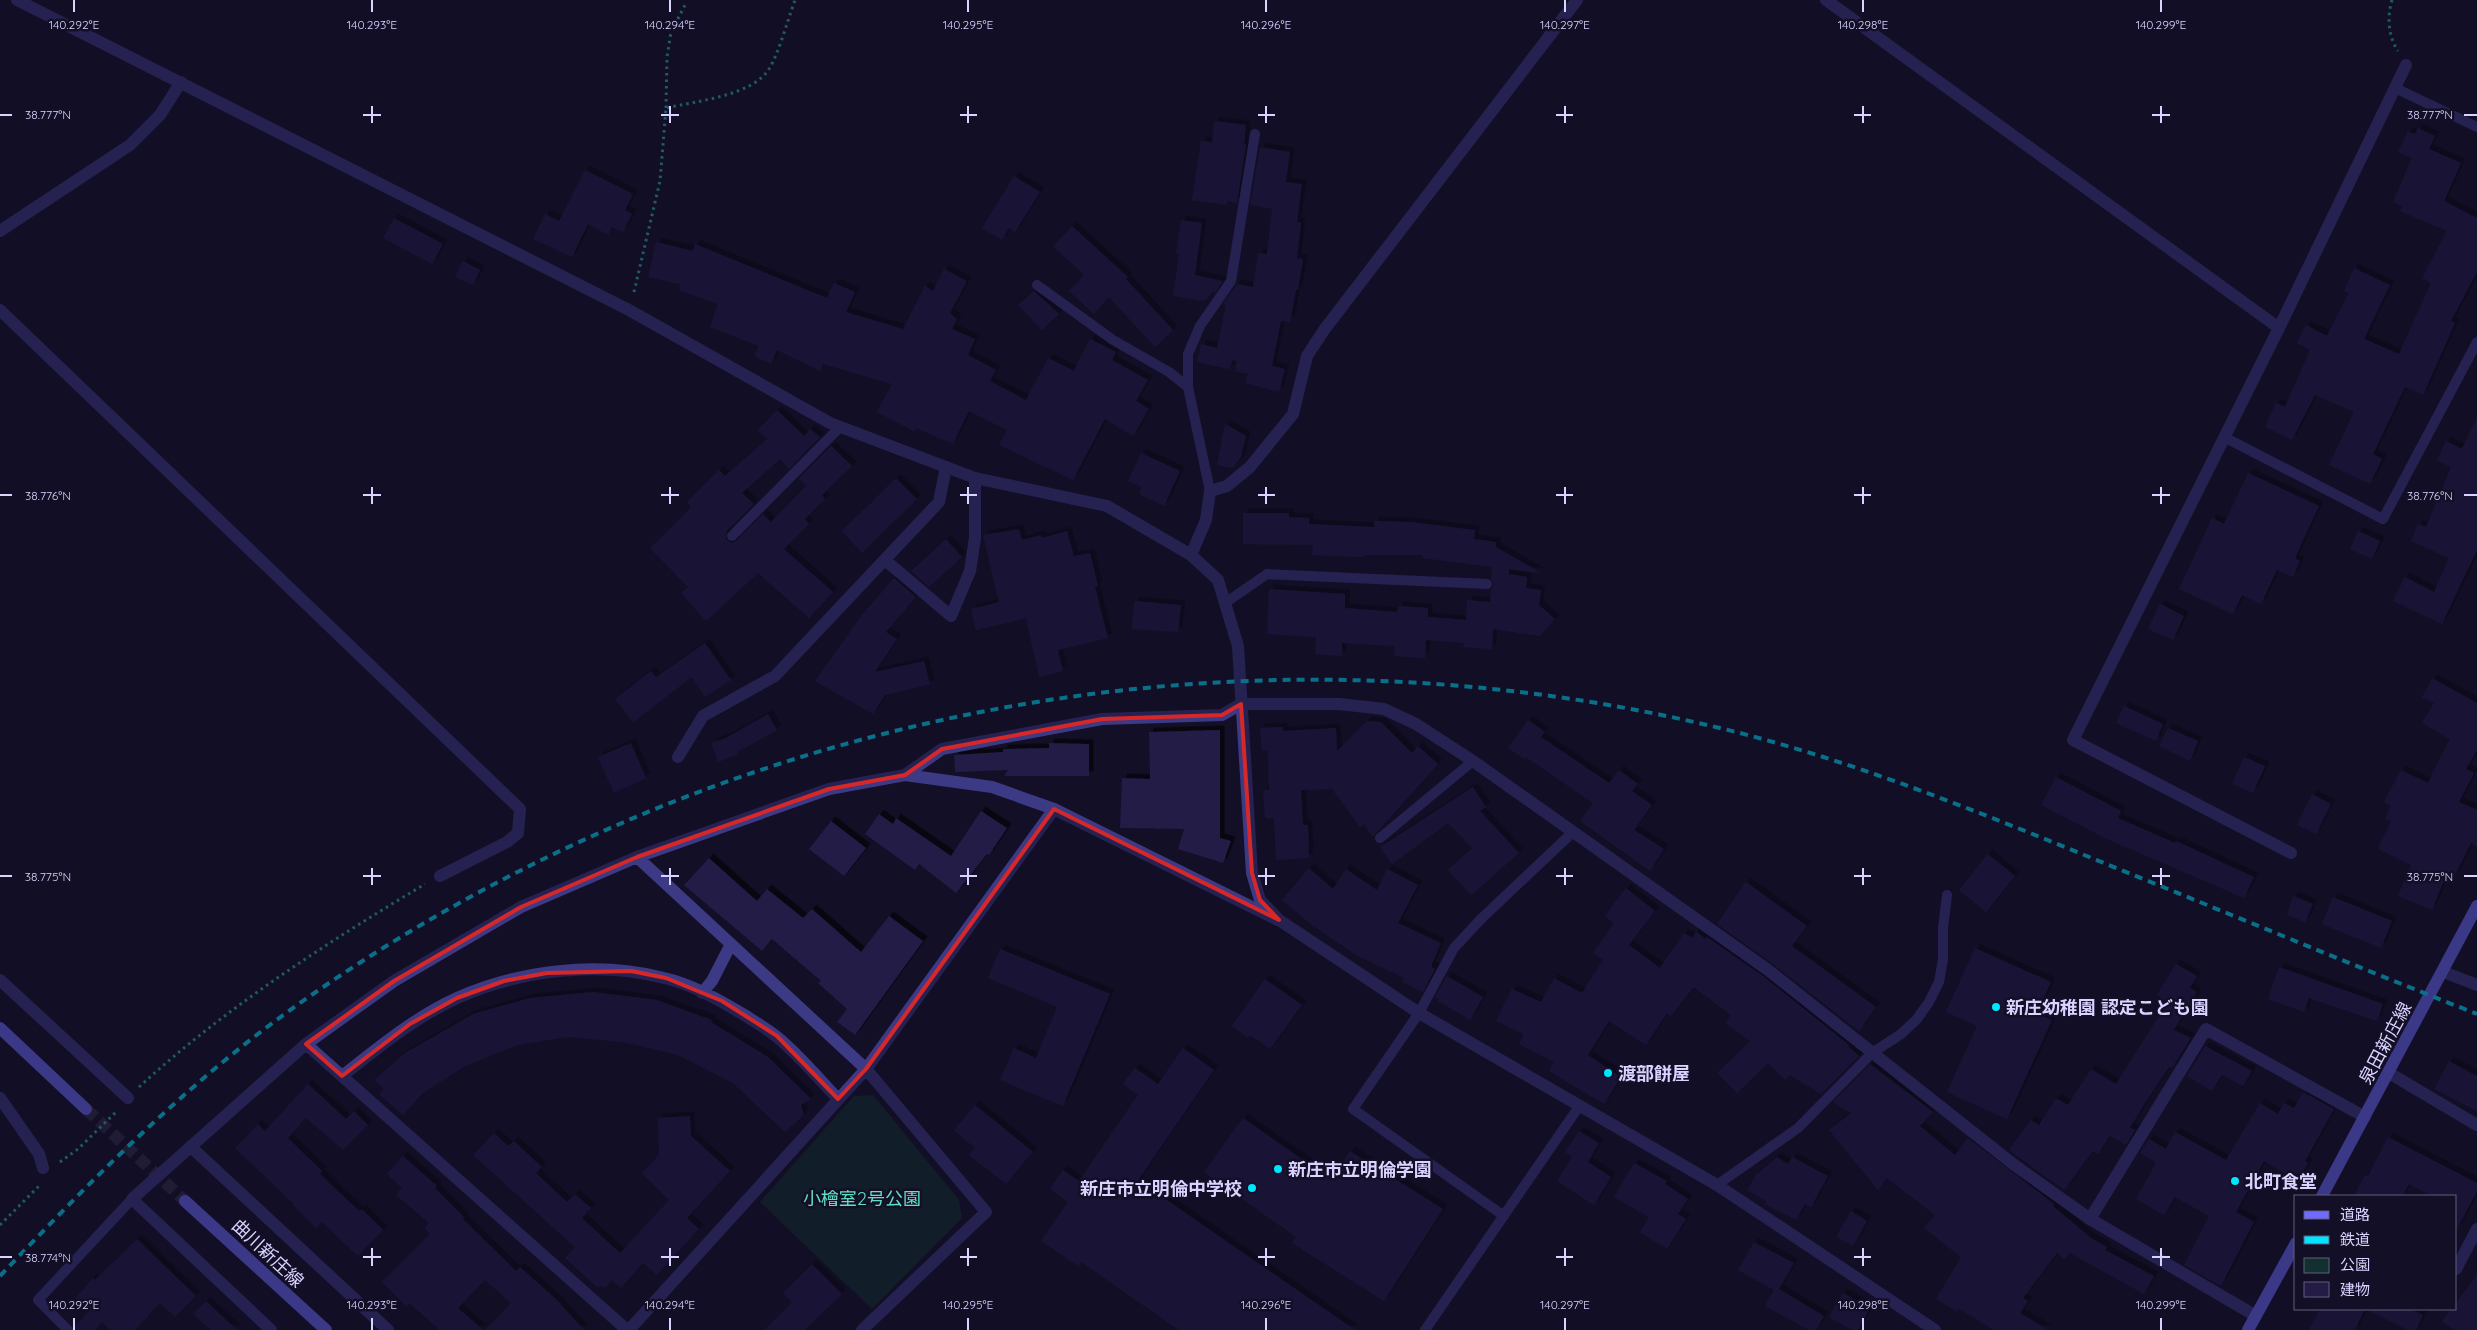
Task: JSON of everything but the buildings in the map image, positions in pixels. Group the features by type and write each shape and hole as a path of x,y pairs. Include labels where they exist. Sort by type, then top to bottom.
{"main road":[{"name":"泉田新庄線","path":"2323,1195 2477,906"},
{"path":"0,1028 86,1109"},
{"name":"曲川新庄線","path":"185,1201 326,1330"},
{"path":"2248,1330 2294,1247"}],"street":[{"path":"17,0 629,310 840,427 975,478 1107,506 1191,555 1218,580 1238,646 1252,873 1260,900 1279,920"},
{"path":"1191,555 1206,520 1210,491 1227,486 1250,467 1293,414 1302,384 1307,356 1324,330 1577,0"},
{"path":"1826,0 2279,328"},
{"path":"2291,853 2073,740 2279,328 2406,65"},
{"path":"0,231 130,146 160,115 181,82"},
{"path":"0,310 520,809 518,832 507,842 440,876"},
{"path":"678,758 703,716 775,676 939,502 946,467"},
{"path":"885,560 951,616 971,563 976,538 975,478"},
{"path":"905,775 942,749 1102,719 1222,715 1241,704 1339,704 1384,710 1416,724 1473,760 1768,970 2013,1164 2090,1220 2256,1316"},
{"path":"272,1330 132,1199 306,1044 394,981 521,907 637,857 829,790 905,775 992,787 1054,809 1279,920 1419,1013 1717,1185 1935,1330"},
{"path":"306,1044 628,1330 866,1069 1054,809"},
{"path":"637,857 866,1069 986,1212 862,1330"},
{"path":"702,993 712,981 731,944"},
{"path":"342,1076 410,1024 457,998 504,981 547,973 594,970 631,971 666,978 722,1001 777,1036 838,1099"},
{"path":"2442,972 2477,985"},
{"path":"0,980 128,1098"},
{"path":"2090,1220 2206,1029 2365,1117"},
{"path":"2389,1073 2477,1125"},
{"path":"0,1098 39,1154 43,1168"},
{"path":"191,1147 388,1330"},
{"path":"2457,1267 2477,1231"}],"lane":[{"path":"2395,88 2477,127"},
{"path":"1210,491 1188,387 1188,354 1200,326 1231,281 1255,134"},
{"path":"1038,285 1113,340 1169,372 1188,387"},
{"path":"2224,437 2383,519 2477,342"},
{"path":"732,536 840,427"},
{"path":"1225,603 1267,574 1487,584"},
{"path":"1380,838 1473,760"},
{"path":"1504,1216 1353,1109 1419,1013 1454,948 1481,919 1573,832"},
{"path":"1717,1185 1798,1128 1872,1053 1901,1034 1917,1019 1939,982 1944,959 1947,895"},
{"path":"1425,1330 1580,1105"},
{"path":"68,1330 38,1300 132,1199"}],"path":[{"path":"666,108 738,91 756,83 770,68 795,0"},
{"path":"2392,0 2389,21 2393,43 2406,65"},
{"path":"629,310 660,181 666,108 667,58 671,32 685,5"},
{"path":"0,1225 38,1188 44,1178 43,1168 58,1164 78,1149 128,1098 183,1047 236,1006 440,876"}],"highlighted area":[{"path":"1241,704 1252,873 1260,900 1279,920 1054,809 866,1069 838,1099 777,1036 722,1001 666,978 631,971 547,973 504,981 457,998 410,1024 342,1076 306,1044 394,981 521,907 637,857 829,789 905,775 942,749 1102,719 1222,715"}],"green space":[{"name":"小檜室2号公園","path":"873,1095 959,1200 962,1218 872,1309 760,1202 854,1096"}],"tunnel":[{"path":"86,1109 185,1201"}],"railway":[{"path":"0,1276 111,1163 188,1091 228,1057 313,994 474,895 643,814 818,752 998,709 1182,685 1368,681 1555,697 1740,733 1832,760 1922,791 2477,1014"}],"place":[{"name":"新庄幼稚園 認定こども園","path":"1996,1007"},
{"name":"渡部餅屋","path":"1608,1073"},
{"name":"新庄市立明倫学園","path":"1278,1169"},
{"name":"北町食堂","path":"2235,1181"},
{"name":"新庄市立明倫中学校","path":"1252,1188"}]}
